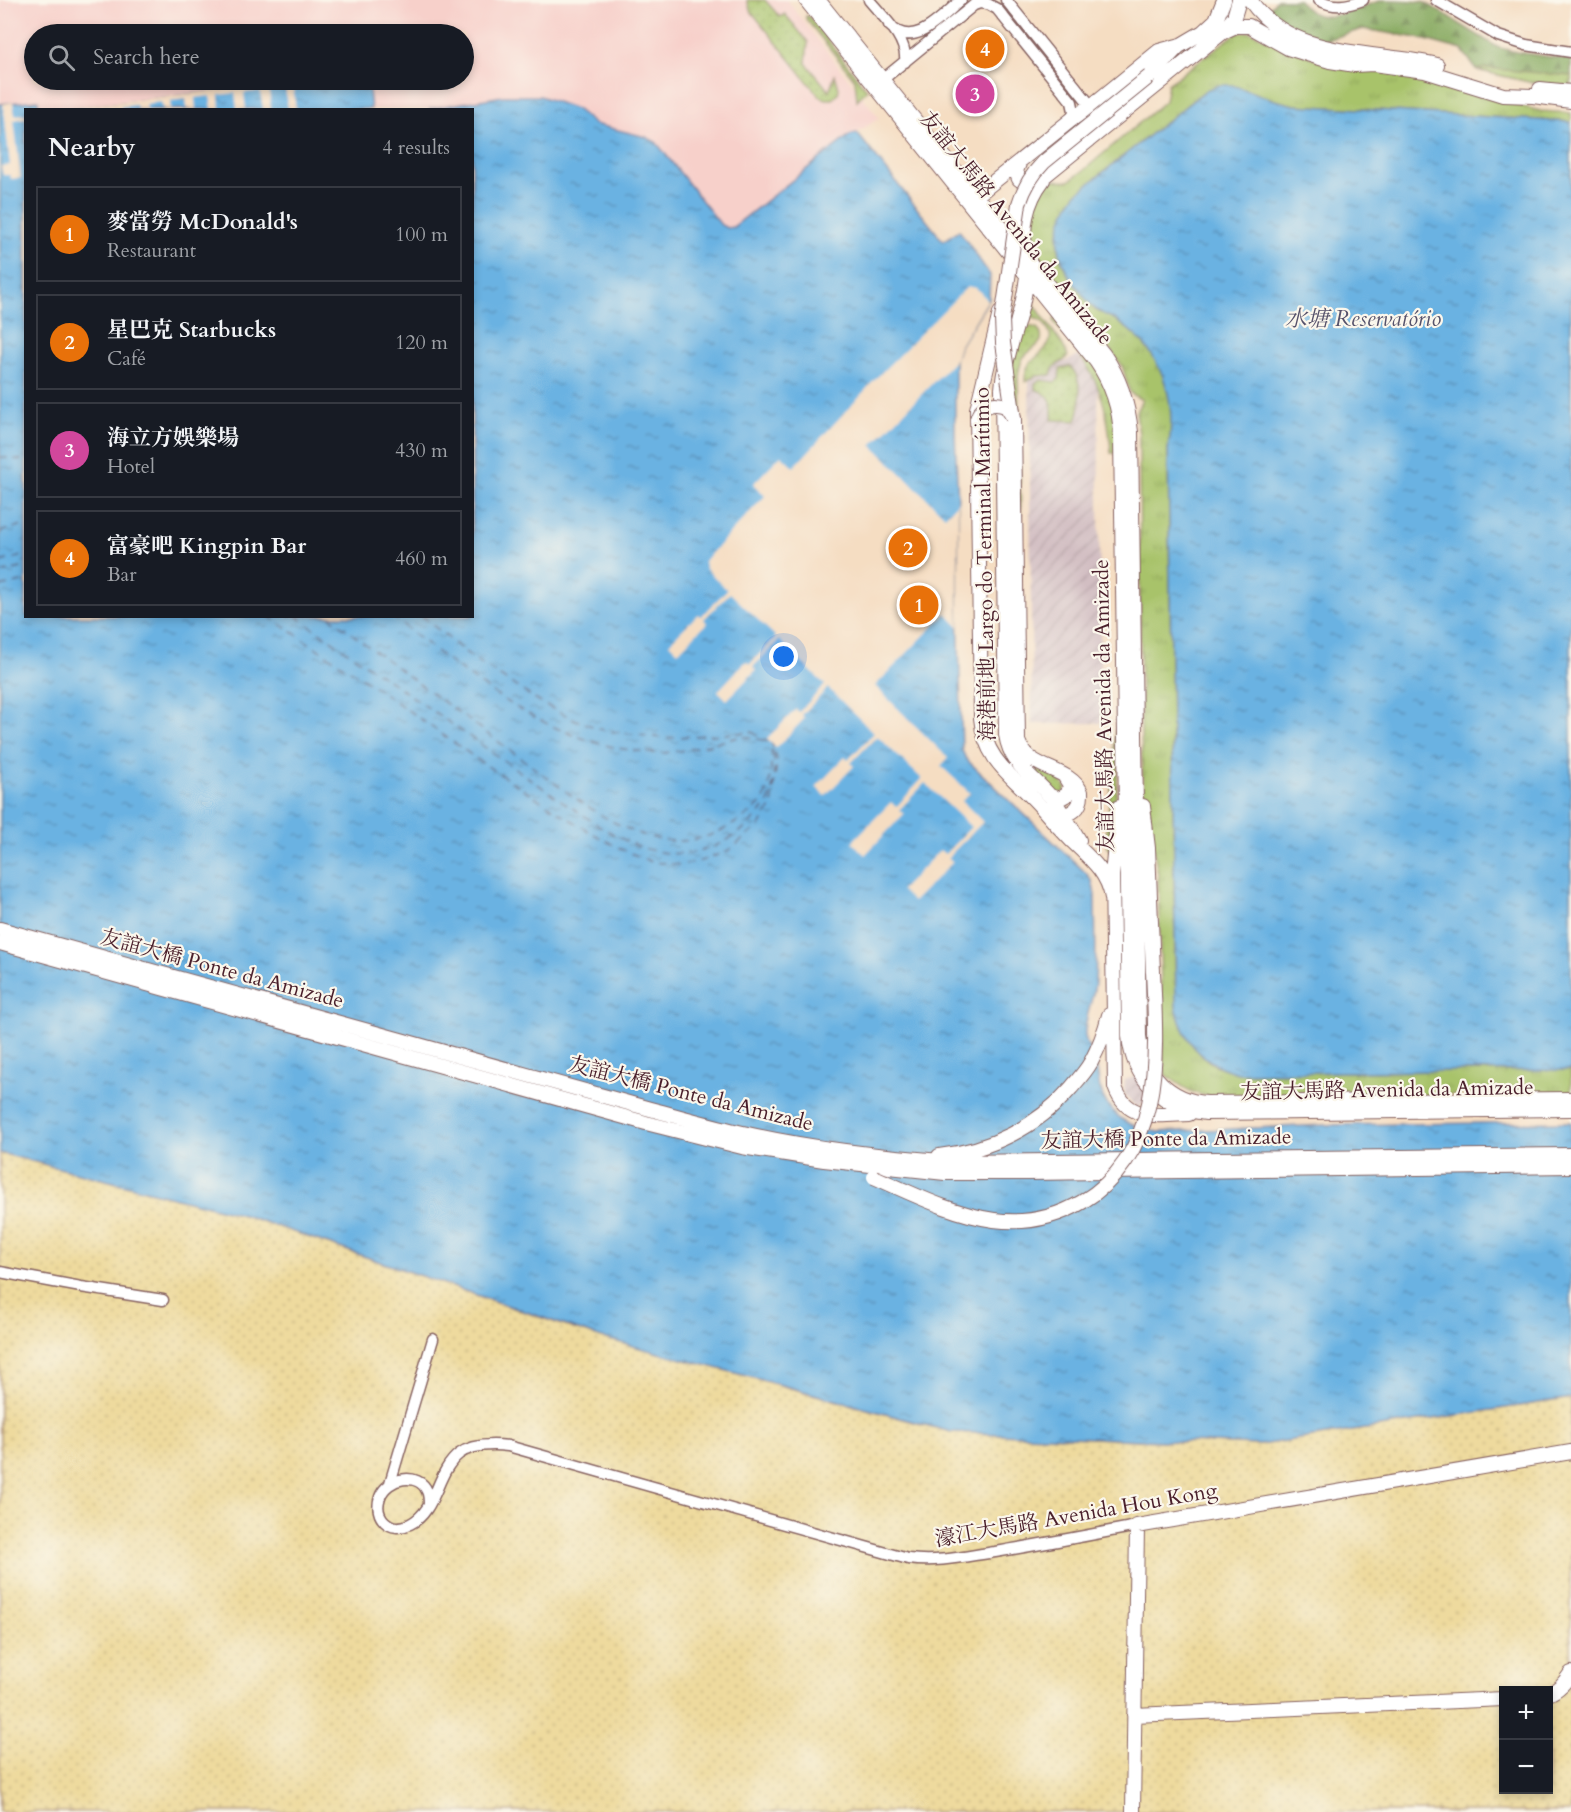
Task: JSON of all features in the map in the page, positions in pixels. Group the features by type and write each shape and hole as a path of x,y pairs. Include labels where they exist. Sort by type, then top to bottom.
{"main road":[{"name":"友誼大馬路 Avenida da Amizade","path":"806,0 1096,361 1112,389 1119,411 1121,436 1139,1036 1147,1066 1167,1089 1189,1100 1207,1103 1571,1099"},
{"name":"友誼大馬路 Avenida da Amizade","path":"818,0 1110,364 1121,386 1128,408 1131,432 1129,1036 1131,1050 1142,1076 1155,1092 1179,1107 1206,1113 1571,1108"},
{"path":"1042,808 1053,814 1063,815 1075,810 1082,795 1078,785 1029,757 1022,750 1018,741 1014,419 1002,319 1019,204 1032,176 1044,162 1150,76 1181,45 1203,32 1216,20 1224,0"},
{"path":"1020,161 1016,173 1019,179 1024,183 1037,182 1223,32 1234,17 1240,0"},
{"path":"1240,0 1261,25 1285,40 1308,49 1373,64 1425,71 1533,96 1571,101"},
{"path":"1250,0 1267,21 1302,40 1352,52 1419,60 1450,68 1504,90 1531,104 1571,110"},
{"path":"1223,32 1236,26 1249,26 1290,49 1332,62 1355,65 1373,64"},
{"path":"1150,76 1211,42"},
{"path":"976,196 1159,51 1181,45"},
{"path":"1504,90 1571,92"},
{"path":"1028,261 1024,236 1028,207 1041,182 1051,171"},
{"name":"海港前地 Largo do Terminal Marítimio","path":"1027,275 1005,365 1002,389 1007,744 1014,760 1050,796 1093,862"},
{"path":"1009,276 977,409 981,725 989,750 996,762 1093,862 1108,881 1112,898"},
{"path":"977,419 982,409 994,404 1008,408 1014,419"},
{"path":"1130,742 1112,875 1114,1080 1120,1098 1129,1108 1147,1115 1206,1113"},
{"path":"825,1160 855,1169 951,1210 988,1219 1015,1221 1055,1214 1080,1203 1102,1187 1120,1167 1134,1145 1144,1122 1155,1062 1149,848 1130,742"},
{"path":"1050,796 1059,799 1068,794 1070,785 1065,777"},
{"name":"友誼大橋 Ponte da Amizade","path":"0,929 638,1106 743,1133 828,1149 956,1162 1571,1155"},
{"name":"友誼大橋 Ponte da Amizade","path":"0,943 646,1123 742,1147 825,1160 945,1173 1571,1166"},
{"path":"892,1157 941,1156 990,1144 1024,1128 1055,1106 1090,1063 1105,1029 1113,998"},
{"name":"濠江大馬路 Avenida Hou Kong","path":"1137,1526 1571,1452"},
{"path":"1133,1812 1137,1526"},
{"path":"1553,1692 1568,1678"},
{"path":"1134,1715 1499,1699"}],"street":[{"path":"869,0 904,47 905,62"},
{"path":"889,25 904,34 917,34 962,0"},
{"path":"882,80 974,5 994,4 1000,0"},
{"path":"1006,0 1088,102 1095,103"},
{"path":"1319,0 1337,6 1350,5 1363,0"},
{"path":"1436,0 1507,39 1526,45 1571,52"},
{"path":"985,3 997,9 1072,102 1074,111 1071,120"},
{"path":"0,1272 163,1300"},
{"path":"390,1483 399,1479 411,1480 422,1484 427,1490 429,1504 412,1524 392,1527 384,1522 378,1511 380,1496 390,1483 433,1340"},
{"name":"濠江大馬路 Avenida Hou Kong","path":"429,1504 450,1463 468,1449 483,1445 508,1446 908,1559 923,1561 939,1561 1027,1547 1137,1526"}],"shaded area":[{"path":"0,0 787,0 879,118 857,133 850,135 733,227 727,228 721,225 646,137 594,124 576,109 503,96 435,108 371,108 369,90 474,90 474,24 24,24 24,90 284,90 250,108 39,108 37,100 14,102 24,117 0,104"},
{"path":"1078,356 1098,382 1101,723 1032,724 1029,377"},
{"path":"1140,1075 1153,1094 1138,1108 1125,1095 1124,1089 1125,1080"}],"green space":[{"path":"747,0 765,0 780,17 785,14 808,42 806,63 829,91 835,75 839,88 838,94 832,99 819,96 750,10"},
{"path":"1277,0 1299,0 1308,10 1318,15 1328,16 1340,15 1384,0 1426,3 1497,47 1571,60 1571,86 1529,82 1477,70 1462,50 1418,38 1363,29 1319,42 1300,35 1265,12"},
{"path":"806,16 809,16 867,90 857,100 855,80 806,19"},
{"path":"1250,32 1330,65 1417,75 1520,106 1541,111 1571,113 1571,122 1294,105 1275,101 1234,86 1216,87 1206,90 1076,194 1058,236 1060,258 1070,278 1095,310 1113,318 1129,330 1155,359 1164,377 1172,416 1168,450 1176,1006 1178,1014 1189,1040 1207,1060 1238,1073 1571,1070 1571,1093 1221,1098 1191,1091 1165,1074 1158,874 1143,788 1141,731 1139,434 1136,412 1142,400 1130,393 1122,365 1042,266 1033,244 1030,221 1035,199 1047,180 1069,181 1084,170 1165,101 1168,84 1234,35"},
{"path":"1485,68 1571,76 1571,86 1529,82 1477,70"},
{"path":"1030,298 1068,356 1054,367 1051,375 1037,376 1025,382 1027,368 1049,344 1050,339 1049,332 1041,321 1033,318 1024,320"},
{"path":"1055,317 1094,362 1114,400 1122,454 1111,453 1106,415 1096,384 1080,355 1056,325"},
{"path":"1028,326 1037,328 1041,338 1038,345 1023,358 1018,377 1021,527 1010,527 1013,740 1019,754 1027,762 1034,768 1055,777 1063,784 1066,789 1061,795 1056,795 1030,770 1010,741 1007,390 1014,345 1022,330"},
{"path":"1070,366 1077,378 1080,392 1076,421 1052,420 1050,400 1045,394 1035,389 1035,383 1041,380 1055,382 1059,379 1060,369"},
{"path":"1121,726 1112,854 1106,842 1106,833 1115,731"}],"sand":[{"path":"0,1153 247,1216 574,1329 951,1432 1259,1445 1571,1398 1571,1812 0,1812"}],"water":[{"name":"水塘 Reservatório","path":"1219,85 1232,85 1294,105 1571,122 1571,1070 1238,1073 1225,1069 1204,1057 1189,1040 1179,1019 1176,1006 1168,450 1171,416 1169,400 1160,369 1152,355 1129,330 1097,311 1071,278 1060,255 1059,231 1062,219 1076,194 1206,90"},
{"path":"221,90 369,90 371,108 76,108"},
{"path":"503,96 540,96 576,109 594,124 646,137 656,142 721,225 727,228 733,227 850,135 857,133 943,241 959,230 990,275 989,299 959,347 955,360 962,750 966,759 1092,881 1095,894 1096,970 1085,1035 1095,1061 1104,1098 1122,1119 1130,1124 1158,1132 1327,1125 1571,1122 1571,1398 1259,1445 951,1432 602,1338 247,1216 0,1153 0,104 38,100 39,108 24,108 24,618 474,618 474,108 435,108"}],"pier":[{"path":"219,90 269,90 271,108 263,108 260,91 244,93 246,108 237,108 235,93 219,95 220,108 212,108 210,96 195,98 196,108 187,108 186,99 170,101 171,108 163,108 161,102 146,104 146,108 137,108 136,105 121,108 68,108"},
{"path":"285,90 293,90 296,108 288,108"},
{"path":"13,102 15,115 24,114 24,118 14,120 21,178 11,179 10,175 3,175 1,166 10,165 3,104"},
{"path":"966,288 976,288 988,300 959,347 955,360 872,445 945,516 958,502 959,627 946,613 875,686 948,758 941,766 970,793 962,801 983,822 948,857 953,862 913,902 901,890 940,850 945,854 971,827 925,783 899,810 904,814 865,855 852,842 891,802 896,807 922,779 877,736 851,763 854,766 825,796 816,787 845,757 848,760 874,733 828,688 802,715 805,718 776,748 767,739 796,709 799,712 825,685 779,640 753,667 756,670 727,700 718,691 746,661 750,664 776,637 730,593 704,619 707,623 678,652 669,643 698,614 701,616 727,590 705,568 704,561 765,496 753,484 781,455 794,467 882,372"}],"ferry route":[{"path":"0,457 24,461"},
{"path":"0,532 24,525"},
{"path":"0,562 24,556"},
{"path":"0,573 24,567"},
{"path":"0,587 24,581"},
{"path":"271,618 368,682 484,764 590,832 621,849 652,862 681,865 704,860 728,851 760,826 772,806 777,759 772,744"},
{"path":"299,618 589,819 627,841 654,851 681,853 707,849 743,830 769,801 774,776 773,750"},
{"path":"332,618 568,793 619,825 654,838 677,841 710,835 730,826 757,808 767,793 771,773 772,745"},
{"path":"395,618 474,680 503,699 564,731 596,743 650,753 691,749 739,737 752,737 771,743"},
{"path":"424,618 470,656 541,703 606,731 664,738 752,732 768,742"}],"place":[{"name":"富豪吧 Kingpin Bar","path":"985,49"},
{"name":"海立方娛樂場","path":"975,94"},
{"name":"星巴克 Starbucks","path":"908,548"},
{"name":"麥當勞 McDonald's","path":"919,605"}]}
